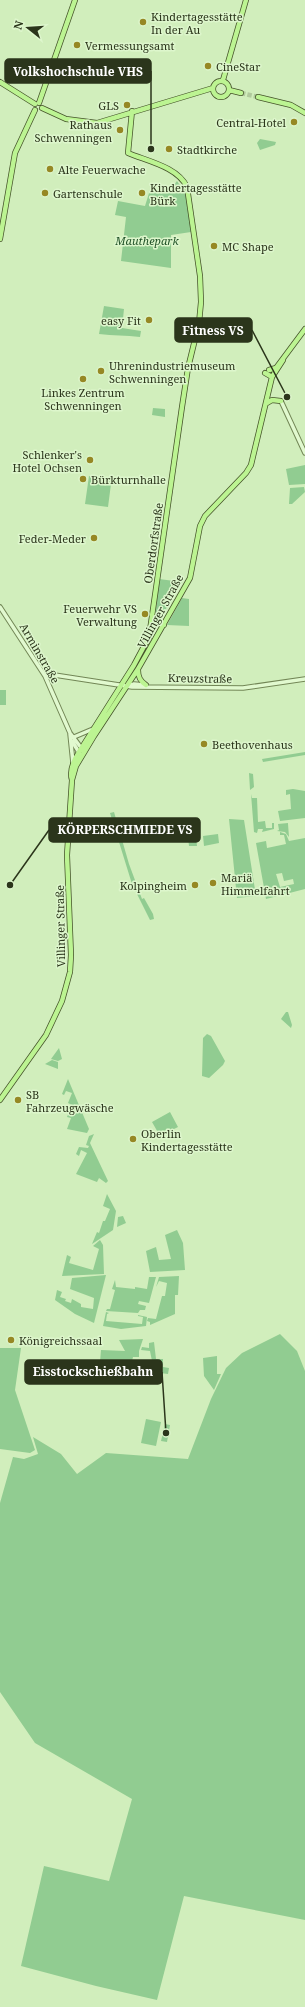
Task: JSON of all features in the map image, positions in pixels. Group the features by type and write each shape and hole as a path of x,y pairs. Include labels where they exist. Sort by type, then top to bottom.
{"main road":[{"path":"0,240 12,162 16,147 35,110 75,0"},
{"path":"223,80 246,0"},
{"path":"0,82 37,103 42,108 66,119 97,123 132,111 213,88 217,81 223,80 229,85 230,90"},
{"path":"213,88 215,94 220,97 226,95 230,90"},
{"path":"230,90 241,93"},
{"path":"258,97 291,105 305,113"},
{"path":"35,110 42,108"},
{"name":"Oberdorfstraße","path":"121,685 149,637 188,368 199,323 201,302 200,276 189,193 183,179 171,171 128,154 132,111"},
{"path":"283,360 276,368 267,372 272,377 305,329"},
{"name":"Villinger Straße","path":"0,1100 46,1035 62,1001 68,978 71,955 67,855 73,763 138,669 190,578 200,526 205,516 246,473 251,465 272,377"},
{"path":"266,404 272,400 281,401"},
{"path":"152,619 164,625"},
{"path":"138,669 138,676 141,682 146,685"},
{"name":"Villinger Straße","path":"72,780 81,752 93,729 121,685"}],"street":[{"path":"281,401 305,453"},
{"name":"Arminstraße","path":"0,607 45,676 72,738 81,752"},
{"name":"Kreuzstraße","path":"45,676 48,674 127,686 243,688 305,679"},
{"name":"Kreuzstraße","path":"127,686 134,684 157,686"},
{"path":"72,738 93,729"},
{"name":"Arminstraße","path":"72,738 73,763"}],"green space":[{"path":"260,139 276,142 275,145 260,150 257,143"},
{"name":"Mauthepark","path":"177,181 187,196 191,232 171,235 171,268 121,261 126,217 115,215 118,201 145,206 150,190 170,190"},
{"path":"104,306 124,309 122,328 141,331 140,337 99,334"},
{"path":"153,408 165,409 165,417 152,415"},
{"path":"305,465 305,484 289,485 286,469"},
{"path":"89,476 110,479 109,483 111,484 108,507 85,504"},
{"path":"304,487 305,492 292,504 289,504 290,488"},
{"path":"159,579 182,582 160,619 155,619"},
{"path":"182,598 189,599 189,626 167,625"},
{"path":"0,690 6,690 6,705 0,705"},
{"path":"305,752 305,755 263,762 262,759"},
{"path":"249,773 253,774 254,787 250,790"},
{"path":"293,789 305,791 305,818 280,821 278,811 291,809 290,794 286,795 286,790"},
{"path":"251,794 252,798 257,798 258,822 265,821 266,828 272,828 272,823 274,823 274,829 262,832 263,829 258,829 257,833 254,832"},
{"path":"114,812 129,864 142,899 144,898 153,914 154,919 150,920 132,884 110,813"},
{"path":"229,819 244,820 256,896 237,898"},
{"path":"288,823 289,837 285,832 277,831 279,830 278,824"},
{"path":"195,827 197,846 189,846 187,829"},
{"path":"280,832 286,834 289,841 305,838 305,889 266,899 256,843 266,841 267,848 286,844 284,835 280,835","holes":["282,873 284,881 293,879 294,884 280,887 276,874"]},
{"path":"218,834 219,843 204,846 203,836"},
{"path":"286,1012 288,1012 292,1025 291,1028 281,1019"},
{"path":"207,1034 211,1036 225,1061 223,1065 209,1078 202,1076 203,1038"},
{"path":"59,1048 62,1059 58,1061 51,1059"},
{"path":"52,1060 58,1062 58,1069 45,1064"},
{"path":"68,1079 89,1129 87,1133 67,1129 71,1118 67,1117 72,1105 68,1103 72,1093 66,1091 64,1095 62,1094"},
{"path":"170,1112 178,1127 160,1136 152,1122"},
{"path":"94,1134 90,1143 108,1181 106,1183 99,1178 97,1182 76,1174 87,1153 81,1150 79,1156 76,1154 79,1147 88,1148 89,1146 86,1145 89,1136"},
{"path":"107,1194 116,1211 113,1230 92,1244 110,1209 103,1206"},
{"path":"123,1216 126,1223 117,1227 118,1217"},
{"path":"177,1230 183,1243 185,1270 150,1272 146,1251 156,1247 159,1260 171,1259 165,1235"},
{"path":"100,1240 103,1245 104,1274 62,1276 67,1255 71,1257 69,1263 93,1270 99,1249 93,1246"},
{"path":"106,1275 94,1323 75,1314 55,1300 57,1290 62,1292 60,1297 66,1299 65,1301 71,1303 72,1299 81,1304 81,1307 93,1309 94,1298 70,1289 72,1278"},
{"path":"179,1276 178,1295 175,1295 175,1314 150,1325 150,1322 147,1321 148,1318 156,1319 162,1296 165,1296 167,1283 159,1281 156,1287 159,1277"},
{"path":"149,1277 156,1277 149,1303 139,1301 138,1304 146,1306 145,1310 140,1310 138,1313 106,1311 107,1309 110,1309 115,1290 112,1289 115,1280 116,1287 135,1289 135,1287 147,1289"},
{"path":"106,1312 109,1313 107,1314 106,1321 142,1324 143,1317 138,1315 147,1317 146,1326 121,1329 103,1326"},
{"path":"280,1334 297,1351 305,1371 305,1920 184,1896 157,2000 96,1986 21,1966 44,1866 109,1881 132,1799 35,1743 0,1692 0,1503 13,1457 24,1459 38,1454 33,1437 61,1454 77,1474 106,1453 188,1459 211,1399 226,1368 242,1353"},
{"path":"143,1339 139,1351 139,1357 133,1357 132,1361 100,1362 101,1350 125,1351 119,1340"},
{"path":"154,1342 156,1359 163,1359 163,1367 169,1368 168,1374 152,1372 149,1369 140,1367 141,1365 150,1364 152,1361 150,1351 141,1350 142,1347 149,1348 149,1343"},
{"path":"0,1348 21,1348 15,1390 35,1450 30,1453 0,1449"},
{"path":"217,1356 217,1374 221,1374 214,1390 204,1376 203,1358"},
{"path":"146,1419 161,1422 156,1446 141,1443"},
{"path":"165,1424 170,1425 167,1442 161,1441"}],"tunnel":[{"path":"241,93 258,97"}],"place":[{"name":"Kindertagesstätte In der Au","path":"143,22"},
{"name":"Vermessungsamt","path":"77,45"},
{"name":"CineStar","path":"208,66"},
{"name":"GLS","path":"127,105"},
{"name":"Central-Hotel","path":"294,122"},
{"name":"Rathaus Schwenningen","path":"120,130"},
{"name":"Volkshochschule VHS","path":"151,149"},
{"name":"Stadtkirche","path":"169,149"},
{"name":"Alte Feuerwache","path":"50,169"},
{"name":"Gartenschule","path":"45,193"},
{"name":"Kindertagesstätte Bürk","path":"142,193"},
{"name":"MC Shape","path":"214,246"},
{"name":"easy Fit","path":"149,320"},
{"name":"Uhrenindustriemuseum Schwenningen","path":"101,371"},
{"name":"Linkes Zentrum Schwenningen","path":"83,379"},
{"name":"Fitness VS","path":"287,397"},
{"name":"Schlenker's Hotel Ochsen","path":"90,460"},
{"name":"Bürkturnhalle","path":"83,479"},
{"name":"Feder-Meder","path":"94,538"},
{"name":"Feuerwehr VS Verwaltung","path":"145,614"},
{"name":"Beethovenhaus","path":"204,744"},
{"name":"Mariä Himmelfahrt","path":"213,883"},
{"name":"KÖRPERSCHMIEDE VS","path":"10,885"},
{"name":"Kolpingheim","path":"195,885"},
{"name":"SB Fahrzeugwäsche","path":"18,1100"},
{"name":"Oberlin Kindertagesstätte","path":"133,1139"},
{"name":"Königreichssaal","path":"11,1340"},
{"name":"Eisstockschießbahn","path":"166,1433"}]}
